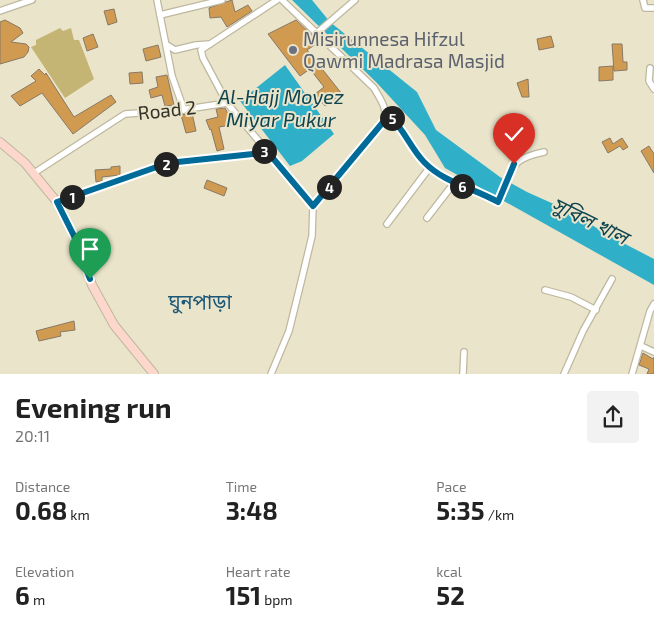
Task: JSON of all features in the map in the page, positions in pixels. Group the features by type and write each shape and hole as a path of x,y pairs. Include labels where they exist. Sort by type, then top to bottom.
{"main road":[{"path":"0,142 26,163 57,202 74,236 92,285 114,325 154,374"}],"street":[{"path":"0,11 32,0"},
{"path":"157,0 172,76 184,110"},
{"path":"160,15 222,0"},
{"path":"167,46 175,50 210,44 277,0"},
{"path":"271,374 288,331 302,278 312,236 313,206 384,121 386,114 384,105 374,88 318,32 282,0"},
{"path":"318,32 355,0"},
{"path":"643,0 646,8 654,8"},
{"name":"Road 2","path":"34,173 125,114 184,110 227,103 203,58 201,50 210,44"},
{"path":"650,68 649,81 654,90"},
{"path":"227,103 313,206"},
{"path":"386,114 395,120 423,162 454,183 498,202 516,162 531,154 544,152"},
{"path":"57,202 168,163 253,154 266,150"},
{"path":"387,224 430,167"},
{"path":"427,218 454,183"},
{"path":"564,374 583,331 612,279"},
{"path":"545,290 572,297 596,310"},
{"path":"632,374 654,304"},
{"path":"641,346 654,352"},
{"path":"463,374 464,352"}],"shaded area":[{"path":"60,28 63,31 71,28 74,40 79,40 94,79 65,98 31,47 36,45 36,40"}],"water":[{"path":"292,0 312,0 330,22 417,92 436,130 500,177 527,192 576,214 604,233 654,259 654,285 445,168 425,135 377,83"},
{"name":"Al-Hajj Moyez Miyar Pukur","path":"285,65 334,134 302,161 290,166 240,101"}],"building":[{"path":"232,0 235,12 248,5 252,11 227,27 221,17 210,18 209,8"},
{"path":"114,9 117,22 108,25 104,11"},
{"path":"5,20 20,28 23,33 11,42 26,44 29,47 24,57 0,64 0,22"},
{"path":"296,20 319,42 307,50 342,94 325,106 315,94 324,87 310,69 300,76 268,34"},
{"path":"93,34 98,47 87,51 83,38"},
{"path":"551,36 554,47 539,50 537,39"},
{"path":"612,44 622,44 623,62 627,62 627,70 614,71"},
{"path":"158,45 161,57 146,61 143,49"},
{"path":"613,66 613,80 599,81 599,67"},
{"path":"39,69 45,75 46,73 74,117 111,95 116,102 73,134 42,93 20,106 11,96 36,81 31,76"},
{"path":"142,72 143,83 130,84 129,73"},
{"path":"167,75 174,105 165,106 162,95 151,98 149,90 158,87 156,77"},
{"path":"528,79 529,97 522,97 517,83"},
{"path":"225,108 231,125 219,127 224,149 217,151 211,129 206,120 218,117 216,109"},
{"path":"192,113 196,131 186,133 181,115"},
{"path":"610,138 613,144 622,138 628,147 623,150 620,146 608,153 602,142"},
{"path":"649,146 654,154 654,173 641,151"},
{"path":"120,166 120,175 102,177 102,181 96,182 95,170 111,169 111,167"},
{"path":"207,180 227,188 224,196 204,188"},
{"path":"74,321 75,330 60,332 61,336 39,341 36,331"},
{"path":"643,353 653,359 654,357 654,374 647,374 649,369 639,365"}],"place":[{"name":"Misirunnesa Hifzul Qawmi Madrasa Masjid","path":"293,50"}],"district":[{"name":"ঘুনপাড়া","path":"200,302"}],"route":[{"path":"90,279 74,236 57,202 168,163 216,156 253,154 266,150 313,206 384,121 386,114 395,120 423,162 454,183 486,195 498,202 514,164"}],"water label":[{"name":"সুবিল খাল","path":"590,221"}]}
